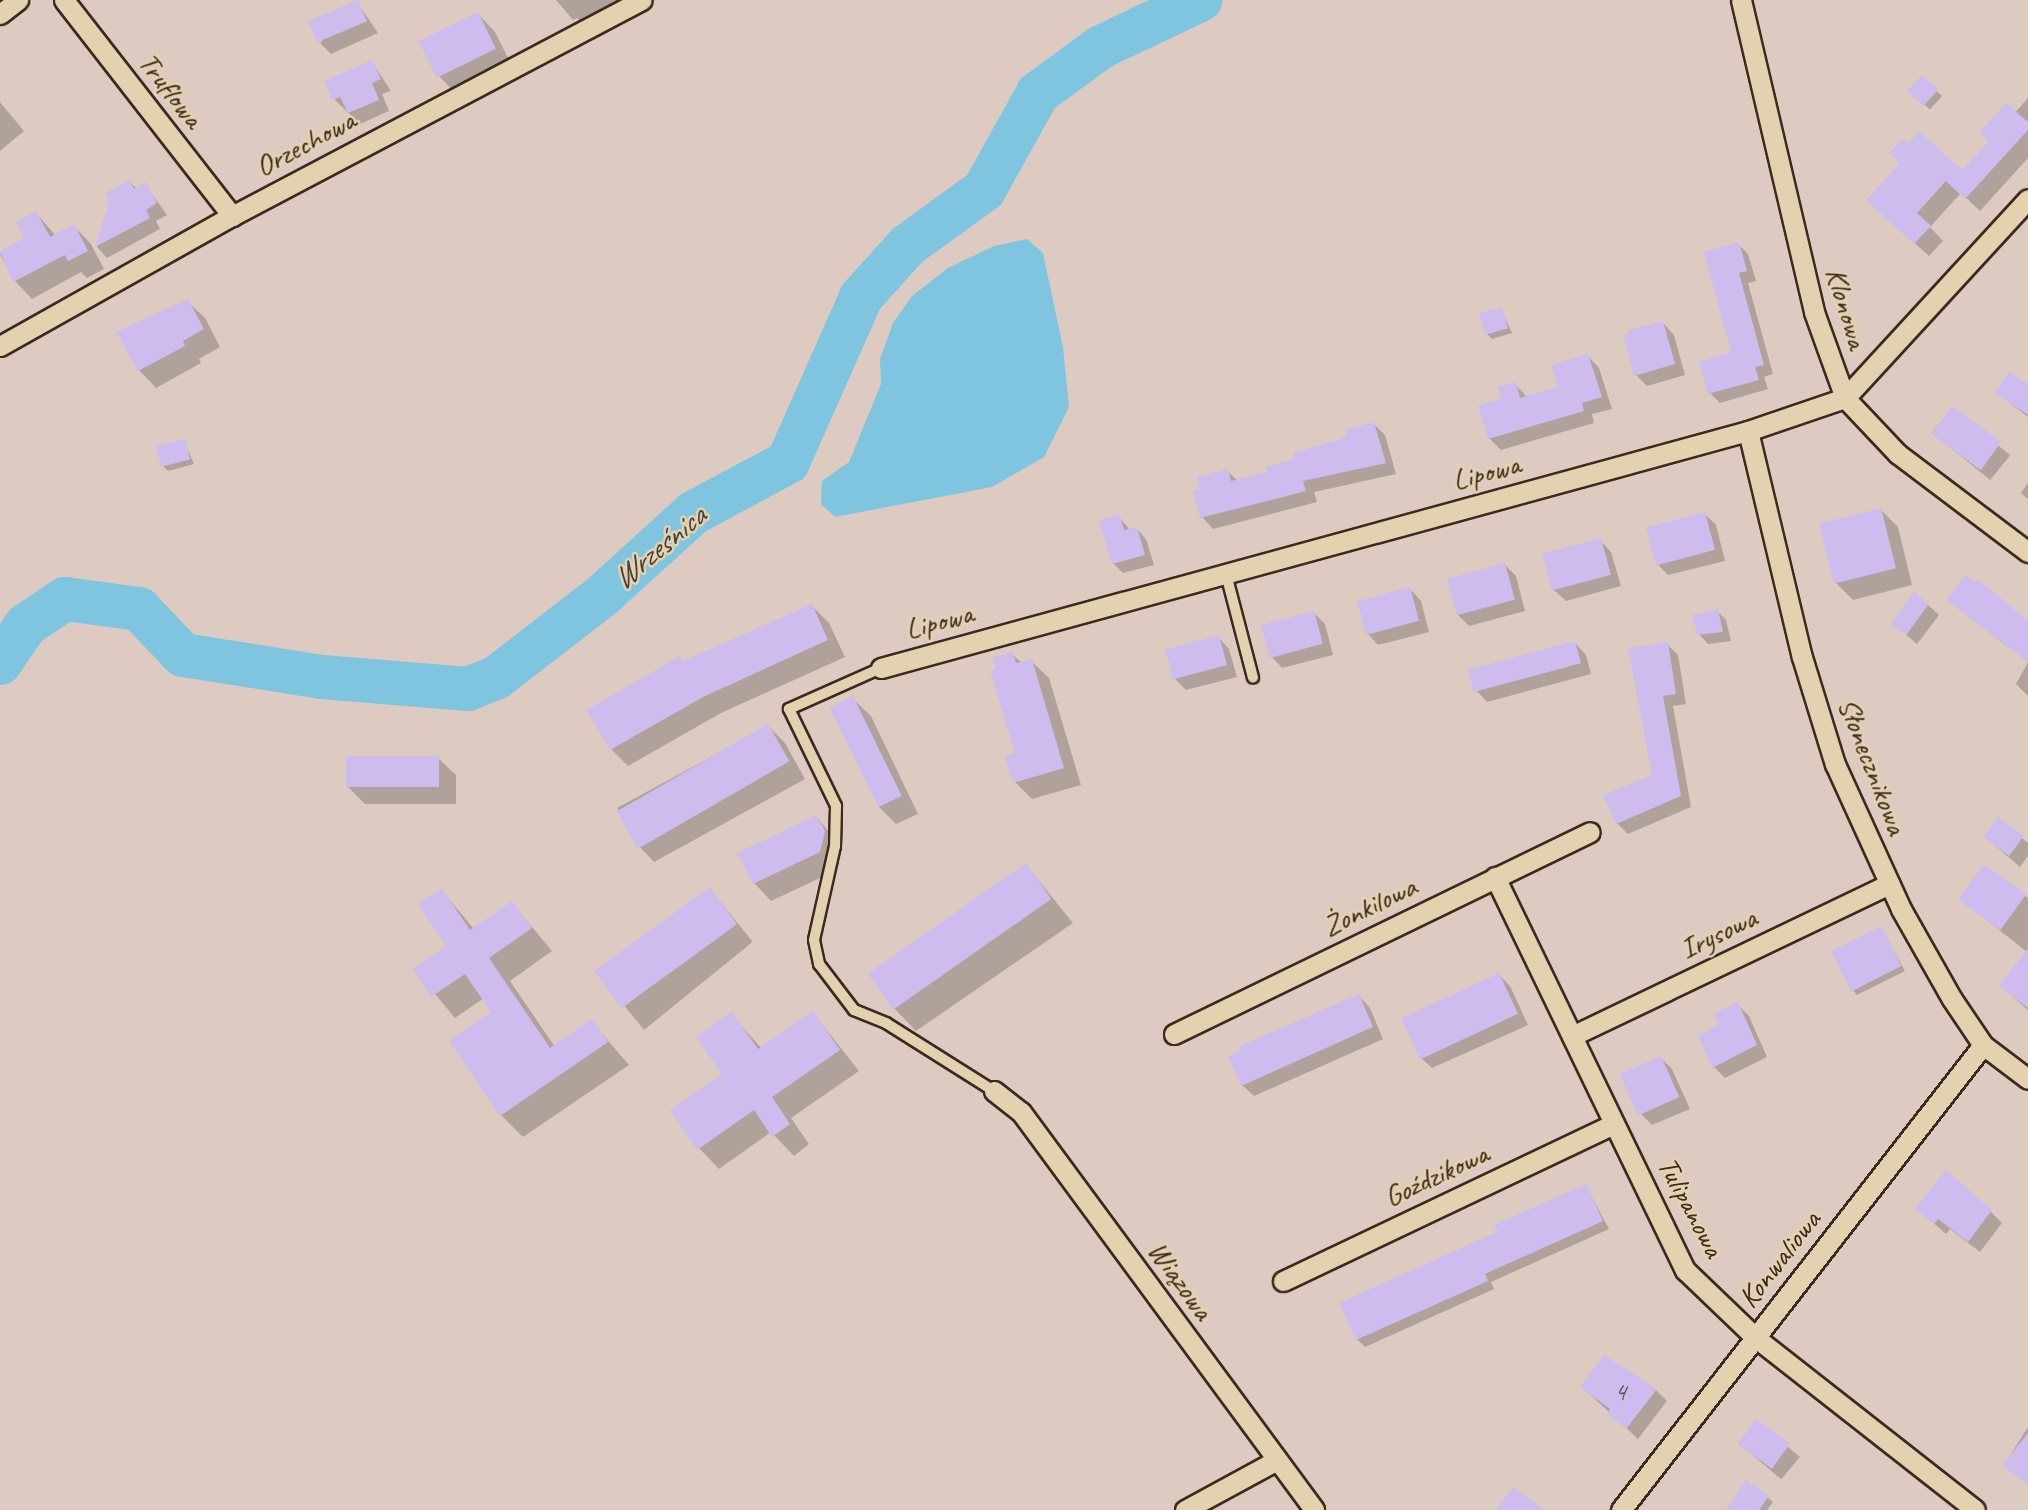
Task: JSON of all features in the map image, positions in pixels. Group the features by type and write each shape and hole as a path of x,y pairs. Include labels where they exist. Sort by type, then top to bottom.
{"street":[{"path":"0,14 18,0"},
{"name":"Truflowa","path":"64,0 232,216"},
{"name":"Orzechowa","path":"0,346 232,216 642,0"},
{"name":"Klonowa","path":"1741,0 1814,312 1845,398 1898,454 2028,552"},
{"name":"Lipowa","path":"881,667 1748,431 1845,398 2028,199"},
{"name":"Słonecznikowa","path":"1748,431 1802,657 1835,764 1889,884 1952,999 1983,1045 2028,1079"},
{"name":"Żonkilowa","path":"1174,1034 1590,832"},
{"name":"Tulipanowa","path":"1495,877 1685,1270 1756,1338 1973,1509"},
{"name":"Irysowa","path":"1572,1036 1889,884"},
{"name":"Konwaliowa","path":"1621,1510 1983,1045"},
{"name":"Wiązowa","path":"994,1091 1021,1112 1314,1510"},
{"name":"Goździkowa","path":"1283,1280 1614,1124"},
{"path":"1185,1510 1277,1460"}],"lane":[{"path":"1226,574 1253,678"},
{"path":"881,667 789,709 835,807 835,846 814,940 819,964 854,1010 886,1024 994,1091"}],"water":[{"path":"1027,239 1043,253 1063,347 1069,407 1044,457 992,487 835,517 821,504 822,481 849,462 881,384 880,359 893,323 912,296 948,268 994,246"}],"building":[{"path":"358,0 367,21 317,42 308,21"},
{"path":"478,12 496,49 437,78 419,41"},
{"path":"372,60 381,79 372,83 379,100 348,113 340,97 332,100 324,81"},
{"path":"1922,75 1938,90 1923,106 1907,91"},
{"path":"2006,103 2028,122 2028,130 1965,199 1946,181 1917,213 1931,226 1914,244 1866,200 1900,163 1889,153 1902,139 1908,144 1919,131 1962,170 1989,142 1979,133"},
{"path":"130,180 134,189 146,182 157,203 146,210 150,218 95,247 109,202 105,193"},
{"path":"36,211 50,237 74,224 88,251 68,261 65,255 13,282 0,251 24,238 16,222"},
{"path":"1739,242 1747,271 1739,273 1764,365 1755,367 1759,380 1708,394 1699,362 1731,352 1704,252"},
{"path":"188,299 204,329 183,341 185,346 138,371 116,332"},
{"path":"1502,307 1508,328 1485,335 1479,314"},
{"path":"1663,321 1675,364 1634,376 1624,339 1629,330"},
{"path":"1588,354 1602,397 1582,403 1584,411 1488,439 1478,406 1501,399 1498,387 1516,382 1520,398 1558,387 1551,365"},
{"path":"2009,372 2028,384 2028,415 1995,393"},
{"path":"1952,406 2001,442 1981,470 1931,434"},
{"path":"1374,422 1386,463 1303,481 1306,491 1200,518 1193,491 1200,489 1197,477 1228,469 1231,481 1267,472 1266,467 1295,459 1293,453 1335,441 1347,436 1345,430"},
{"path":"185,439 190,459 161,467 156,446"},
{"path":"1881,508 1896,568 1834,584 1819,523"},
{"path":"1705,512 1715,550 1656,565 1646,528"},
{"path":"1120,515 1124,530 1137,527 1145,555 1112,564 1099,520"},
{"path":"1601,538 1611,575 1552,590 1542,554"},
{"path":"1505,563 1515,600 1457,615 1447,579"},
{"path":"1965,575 1975,582 1978,579 2028,621 2028,662 1946,600"},
{"path":"1410,587 1419,621 1366,635 1357,601"},
{"path":"1914,592 1929,603 1906,636 1890,624"},
{"path":"812,604 828,640 703,697 610,750 586,710 680,656 683,661"},
{"path":"1718,609 1723,632 1697,635 1692,615"},
{"path":"1314,611 1323,644 1270,658 1261,625"},
{"path":"1219,635 1227,665 1173,679 1165,649"},
{"path":"1575,641 1581,663 1474,692 1468,670"},
{"path":"1668,642 1676,694 1663,696 1681,796 1616,824 1603,795 1652,775 1628,648"},
{"path":"1013,652 1016,663 1032,659 1064,768 1013,783 1005,756 1015,753 990,671 996,669 992,658"},
{"path":"853,696 902,796 878,807 830,707"},
{"path":"768,724 790,761 638,849 616,812"},
{"path":"346,756 439,756 439,787 346,787"},
{"path":"817,815 825,831 820,852 753,884 737,853"},
{"path":"1998,817 2024,836 2009,856 1983,837"},
{"path":"1026,863 1051,899 893,1010 868,974"},
{"path":"1984,864 2026,895 2000,930 1958,900"},
{"path":"710,887 737,924 621,1008 594,971"},
{"path":"442,889 470,930 512,901 532,928 489,958 550,1048 592,1019 608,1042 500,1116 449,1041 491,1012 465,974 431,997 413,969 446,946 418,904"},
{"path":"1881,926 1901,966 1852,992 1831,951"},
{"path":"2028,948 2028,1008 1999,986"},
{"path":"1499,973 1518,1014 1420,1059 1401,1019"},
{"path":"1359,994 1373,1027 1241,1086 1228,1056 1240,1051 1238,1047"},
{"path":"1738,1002 1757,1045 1712,1068 1698,1036 1719,1025 1714,1013"},
{"path":"813,1011 840,1050 772,1097 790,1124 772,1137 754,1110 697,1150 670,1110 722,1074 696,1037 732,1012 758,1049"},
{"path":"1661,1056 1679,1097 1638,1115 1620,1074"},
{"path":"1946,1170 1992,1210 1968,1242 1938,1219 1934,1224 1915,1209"},
{"path":"1586,1184 1603,1221 1485,1274 1488,1281 1356,1340 1339,1303 1497,1232 1494,1225"},
{"path":"1604,1355 1657,1389 1626,1429 1607,1414 1610,1409 1580,1387"},
{"path":"1756,1419 1790,1444 1772,1469 1738,1444"},
{"path":"2028,1433 2028,1485 2002,1465"},
{"path":"1746,1480 1769,1496 1759,1510 1726,1510"},
{"path":"1513,1487 1544,1510 1496,1510"}],"waterway":[{"name":"Wrześnica","path":"0,663 26,625 65,599 139,609 183,655 322,677 468,689 497,677 603,595 693,513 788,462 861,297 908,245 984,190 1038,93 1101,47 1200,0"}]}
